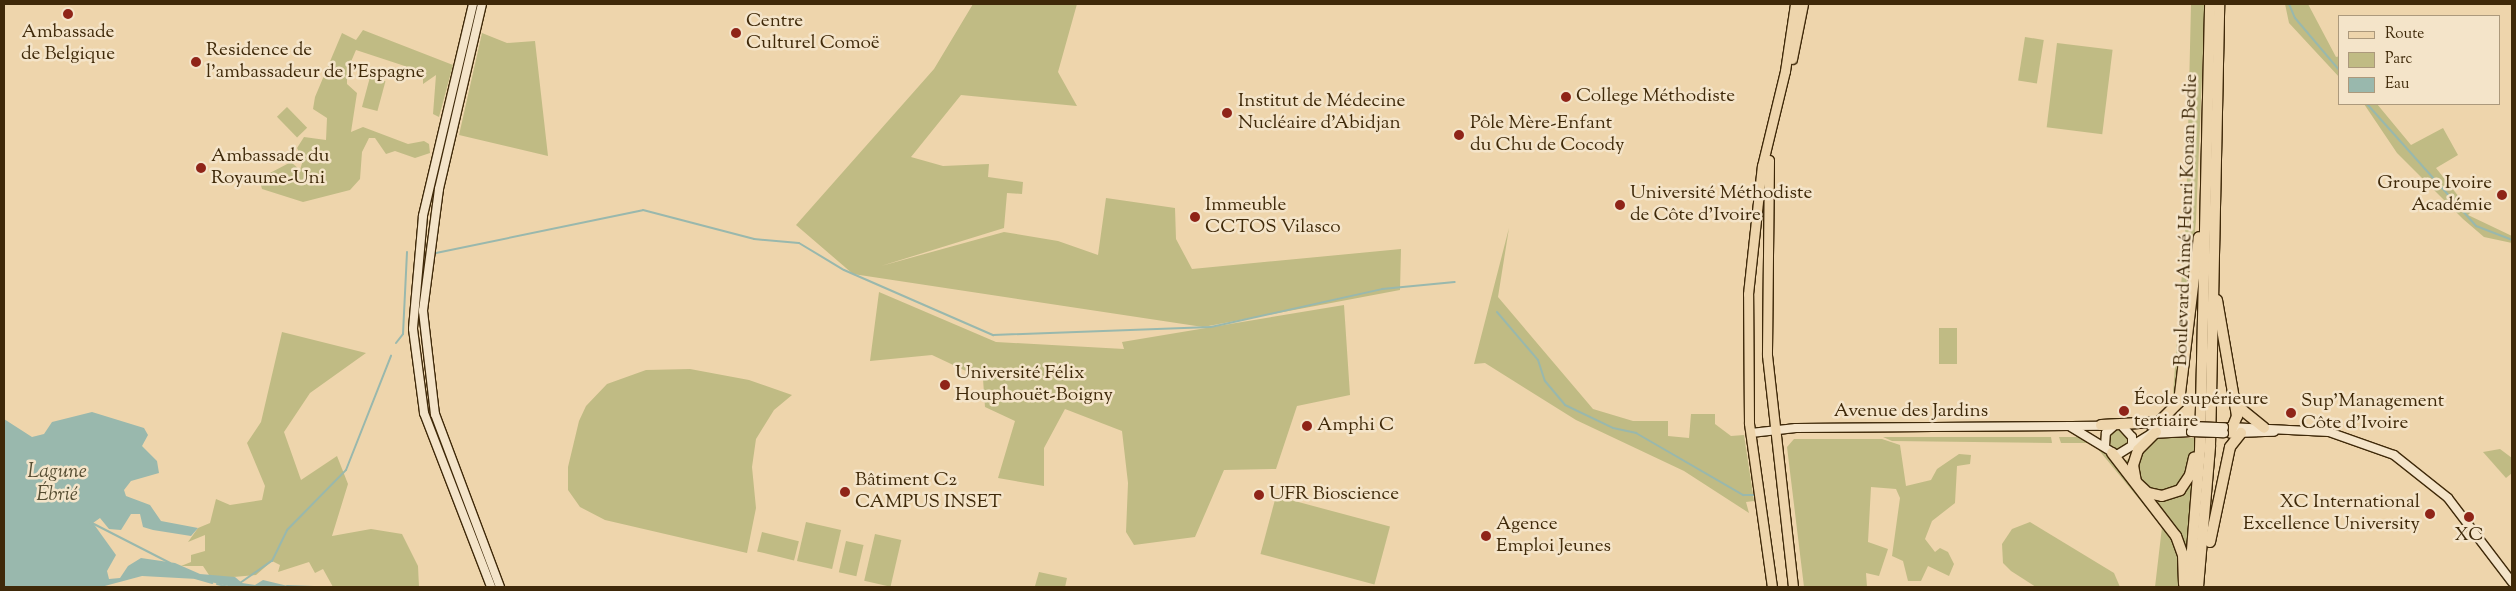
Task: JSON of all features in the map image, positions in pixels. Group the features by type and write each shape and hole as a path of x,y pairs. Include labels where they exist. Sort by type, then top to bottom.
{"highway":[{"name":"Boulevard Aimé Henri Konan Bedie","path":"2189,587 2197,520 2210,4"},
{"name":"Boulevard Aimé Henri Konan Bedie","path":"2199,587 2208,482 2219,4"},
{"path":"2100,425 2121,426 2158,422 2179,402 2193,268 2204,224"},
{"path":"2199,587 2230,447 2230,431 2236,405 2214,266"},
{"path":"2236,405 2264,428"},
{"path":"2156,432 2138,450 2133,474 2142,488 2162,496 2180,490 2190,475 2200,416"},
{"path":"2109,450 2176,536 2183,555 2184,587"}],"main road":[{"path":"473,4 420,233 414,287 414,357 424,413 491,587"},
{"path":"482,4 429,245 423,311 431,395 452,468 500,587"},
{"path":"1772,587 1751,433 1745,358 1753,227 1795,4"},
{"path":"1793,587 1773,430 1765,324 1767,169 1803,4"},
{"name":"Avenue des Jardins","path":"1751,433 1773,430 2071,428 2100,425 2191,429"},
{"path":"2132,446 2132,437 2121,426 2106,433 2109,450 2126,453 2132,446 2156,432 2191,429 2230,431 2278,430"},
{"name":"Avenue des Jardins","path":"2071,428 2109,450"},
{"path":"2230,431 2264,428 2348,437 2409,464 2448,498 2512,582"}],"green space":[{"path":"973,4 1077,4 1058,72 1077,106 961,95 911,157 943,166 989,164 988,177 1023,182 1022,194 1007,193 1004,228 881,266 1004,232 1058,241 1098,255 1106,198 1175,208 1176,239 1192,269 1401,249 1400,290 1203,327 853,274 796,225 934,69"},
{"path":"2191,4 2205,4 2196,221 2180,392 2172,407 2186,220"},
{"path":"2285,4 2308,4 2336,57 2338,56 2338,76 2289,23"},
{"path":"363,30 453,65 439,117 433,114 436,75 423,84 423,72 356,50 347,71 347,84 357,93 351,132 363,127 408,144 424,141 429,144 430,153 415,158 395,151 386,154 375,138 369,138 362,152 360,179 350,190 303,202 262,189 260,182 268,174 291,162 300,170 303,160 297,148 304,137 326,140 327,118 313,109 315,97 342,33 356,40"},
{"path":"482,33 507,43 535,41 548,156 459,135"},
{"path":"2025,37 2044,40 2037,83 2018,80"},
{"path":"2057,43 2113,50 2102,134 2047,127"},
{"path":"370,77 385,81 377,111 362,107"},
{"path":"2365,105 2378,105 2411,145 2443,128 2458,155 2436,168 2471,212 2468,215 2512,236 2512,243 2484,237 2463,219 2397,153"},
{"path":"287,107 307,128 297,138 277,117"},
{"path":"1509,228 1498,297 1593,409 1633,421 1668,421 1668,436 1689,438 1691,414 1715,414 1715,424 1731,436 1744,435 1754,501 1746,502 1749,513 1684,471 1576,420 1485,363 1474,364"},
{"path":"879,292 996,342 1124,349 1122,342 1344,305 1350,395 1297,406 1276,469 1224,470 1195,537 1134,545 1126,532 1128,483 1122,431 1065,409 1044,448 1044,486 998,478 1015,421 985,407 983,379 932,355 870,361"},
{"path":"1939,328 1957,328 1957,364 1939,364"},
{"path":"282,332 366,353 310,393 284,432 301,480 337,456 348,484 332,536 371,529 402,534 418,566 419,587 333,587 323,569 315,573 309,562 278,572 280,565 272,561 256,575 222,578 209,575 203,566 181,566 191,562 191,555 205,551 205,535 188,542 198,528 210,523 216,499 230,505 262,500 265,486 247,443 261,422"},
{"path":"690,369 749,380 792,395 774,410 756,439 752,467 756,508 747,553 605,520 580,507 568,490 568,467 579,421 586,406 607,384 646,370"},
{"path":"2119,430 2126,433 2129,440 2126,447 2119,450 2112,447 2109,440 2112,433"},
{"path":"1883,437 2051,437 2052,443 1892,441"},
{"path":"2059,437 2086,437 2093,443 2061,443"},
{"path":"2154,438 2194,438 2196,471 2186,587 2155,587 2162,527 2094,444 2112,460 2121,462 2138,456"},
{"path":"1794,439 1882,439 1900,445 1906,486 1931,480 1937,469 1959,454 1971,455 1970,464 1957,466 1955,503 1932,521 1925,539 1935,552 1940,548 1948,552 1954,564 1949,576 1928,566 1921,581 1908,581 1903,561 1892,556 1900,498 1896,489 1871,487 1868,542 1888,549 1879,576 1866,573 1867,587 1804,587 1787,447"},
{"path":"2500,449 2512,458 2512,473 2506,478 2483,452"},
{"path":"1276,496 1390,527 1374,584 1260,554"},
{"path":"806,522 841,530 832,569 797,561"},
{"path":"2030,522 2114,573 2120,587 2036,587 2011,571 2003,563 2002,544 2012,529"},
{"path":"762,532 799,541 794,561 757,551"},
{"path":"875,534 901,540 891,587 864,581"},
{"path":"846,541 864,545 856,576 839,572"},
{"path":"1039,572 1067,578 1065,587 1035,586"}],"water":[{"name":"Lagune Ébrié","path":"92,412 144,428 148,435 142,446 157,461 159,473 131,481 124,490 126,496 150,505 161,521 198,528 191,536 153,530 143,527 140,514 131,514 121,530 109,529 100,518 93,523 116,555 107,571 109,579 120,578 128,566 141,558 175,563 200,574 235,577 242,583 255,585 263,580 292,587 233,587 197,579 142,576 101,587 4,587 4,419 32,437 44,434 52,422"}],"waterway":[{"path":"2289,4 2295,18 2338,69"},
{"path":"2368,105 2476,226 2512,240"},
{"path":"436,253 643,210 754,239 799,243 844,270 993,335 1211,327 1382,289 1455,282"},
{"path":"396,343 403,334 407,252"},
{"path":"1497,312 1538,360 1545,381 1565,405 1613,428 1636,433 1743,495 1754,495"},
{"path":"240,583 272,561 287,530 346,470 391,356"},
{"path":"90,522 170,563"},
{"path":"195,578 212,583"},
{"path":"217,584 229,587"},
{"path":"287,586 314,587"}],"place":[{"name":"Ambassade de Belgique","path":"68,14"},
{"name":"Centre Culturel Comoë","path":"736,33"},
{"name":"Residence de l’ambassadeur de l’Espagne","path":"196,62"},
{"name":"College Méthodiste","path":"1566,97"},
{"name":"Institut de Médecine Nucléaire d'Abidjan","path":"1227,113"},
{"name":"Pôle Mère-Enfant du Chu de Cocody","path":"1459,135"},
{"name":"Ambassade du Royaume-Uni","path":"201,168"},
{"name":"Groupe Ivoire Académie","path":"2502,195"},
{"name":"Université Méthodiste de Côte d'Ivoire","path":"1620,205"},
{"name":"Immeuble CCTOS Vilasco","path":"1195,217"},
{"name":"Université Félix Houphouët-Boigny","path":"945,385"},
{"name":"École supérieure tertiaire","path":"2124,411"},
{"name":"Sup'Management Côte d'Ivoire","path":"2291,413"},
{"name":"Amphi C","path":"1307,426"},
{"name":"Bâtiment C2 CAMPUS INSET","path":"845,492"},
{"name":"UFR Bioscience","path":"1259,495"},
{"name":"XC International Excellence University","path":"2430,514"},
{"name":"XC","path":"2469,517"},
{"name":"Agence Emploi Jeunes","path":"1486,536"}]}
